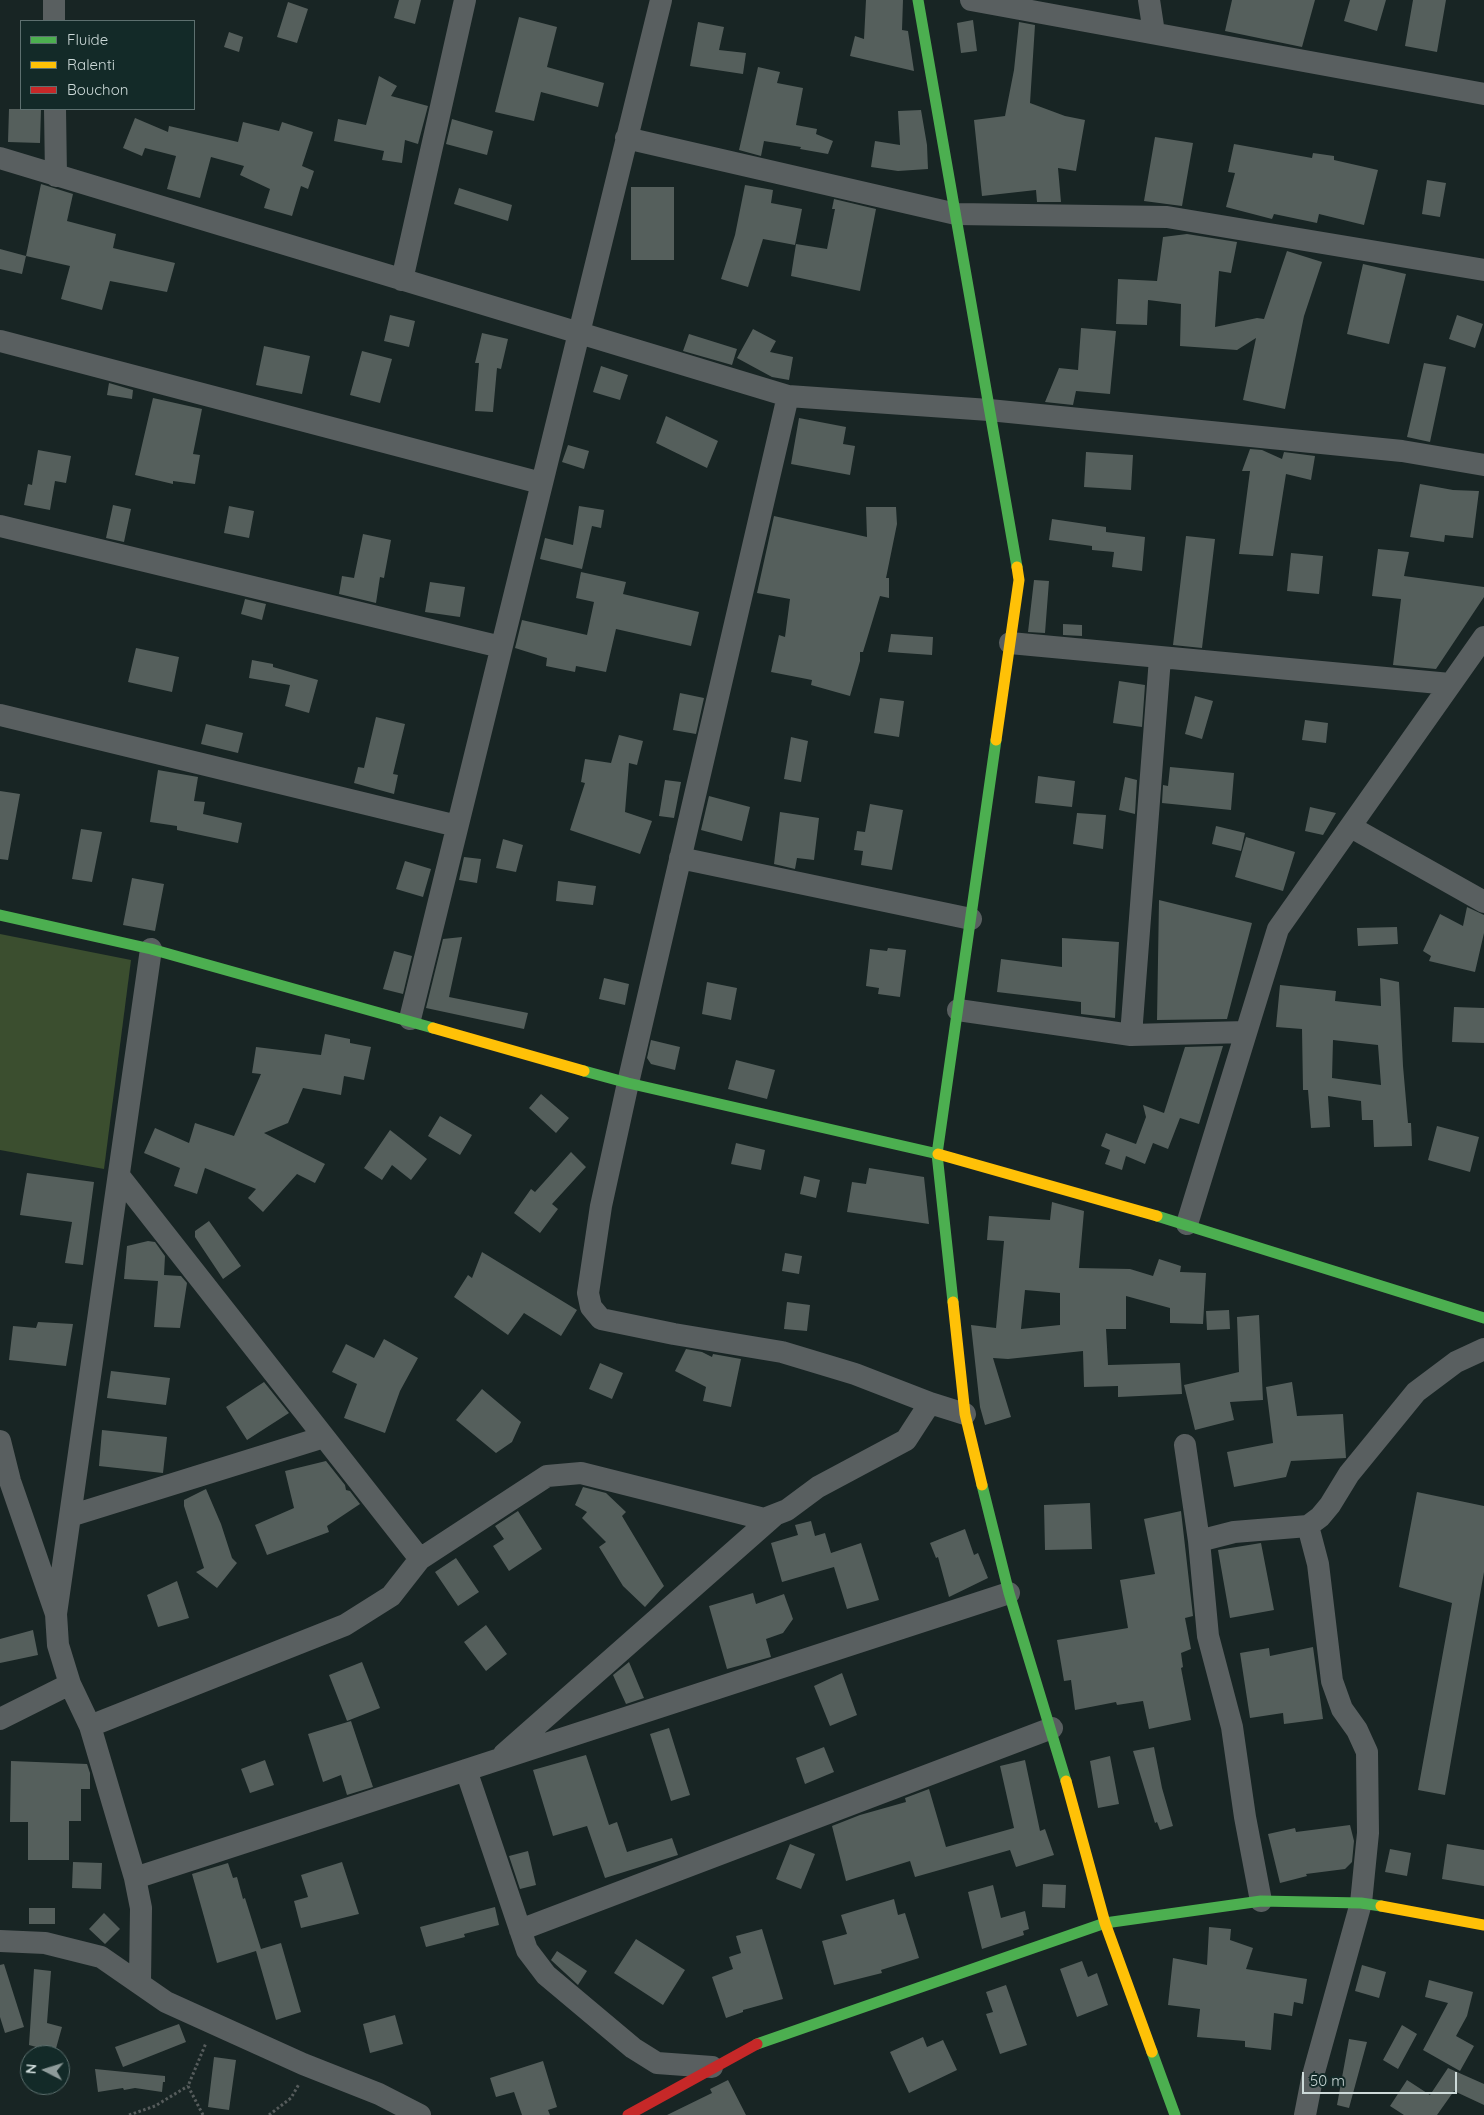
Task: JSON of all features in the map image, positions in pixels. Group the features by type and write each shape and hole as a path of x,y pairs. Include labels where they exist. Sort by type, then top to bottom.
{"street":[{"path":"54,0 54,20"},
{"path":"402,280 465,0"},
{"path":"410,1020 661,0"},
{"path":"918,0 1019,580 937,1154 965,1414 1009,1593 1052,1728 1105,1923 1175,2115"},
{"path":"971,0 1484,94"},
{"path":"1149,0 1154,33"},
{"path":"55,110 56,176"},
{"path":"626,138 956,214 1167,217 1484,270"},
{"path":"0,158 788,396 990,410 1402,451 1484,465"},
{"path":"0,341 541,483"},
{"path":"788,396 628,1083 601,1206 588,1293 591,1307 602,1319 674,1334 782,1352 855,1374 930,1403 965,1414"},
{"path":"0,526 501,647"},
{"path":"1187,1224 1278,928 1484,637"},
{"path":"1010,643 1450,684"},
{"path":"1131,1034 1160,658"},
{"path":"0,715 457,826"},
{"path":"1351,827 1484,902"},
{"path":"680,858 971,920"},
{"path":"0,915 151,949 410,1020 628,1083 937,1154 1187,1224 1484,1318"},
{"path":"140,1982 140,1908 135,1878 90,1726 70,1684 58,1644 56,1614 120,1177 151,949"},
{"path":"958,1010 1131,1034 1246,1032"},
{"path":"120,1177 420,1559"},
{"path":"1198,1541 1234,1532 1308,1526 1320,1517 1330,1505 1349,1474 1416,1392 1456,1362 1484,1349"},
{"path":"90,1726 345,1625 391,1596 420,1559 546,1476 582,1473 620,1481 764,1519 787,1510 818,1487 906,1440 930,1403"},
{"path":"70,1516 324,1437"},
{"path":"0,1441 10,1481 56,1614"},
{"path":"1185,1445 1208,1636 1232,1727 1245,1817 1262,1901"},
{"path":"497,1760 775,1515"},
{"path":"1305,2115 1312,2078 1361,1903 1368,1833 1367,1752 1357,1730 1342,1709 1332,1681 1318,1564 1308,1526"},
{"path":"135,1878 1009,1593"},
{"path":"0,1719 36,1703 70,1684"},
{"path":"520,1930 1052,1728"},
{"path":"466,1770 527,1950 546,1975 633,2048 657,2063 712,2067"},
{"path":"628,2115 750,2046 1105,1923 1262,1901 1361,1903 1484,1925"},
{"path":"0,1941 45,1943 101,1957 140,1982 166,2002 303,2064 379,2094 420,2115"}],"path":[{"path":"129,2115 155,2106 188,2086 214,2023"},
{"path":"269,2115 291,2098 300,2082 303,2064"},
{"path":"188,2086 203,2115"}],"green space":[{"path":"0,934 131,960 104,1169 0,1150"}],"building":[{"path":"399,0 421,0 415,24 394,18"},
{"path":"866,0 903,0 902,30 908,31 914,71 850,56 855,36 864,39"},
{"path":"1232,0 1315,0 1302,47 1225,31"},
{"path":"1350,0 1386,0 1377,31 1344,21"},
{"path":"1413,0 1446,0 1437,52 1405,46"},
{"path":"288,2 308,9 297,43 277,37"},
{"path":"519,17 557,27 547,67 604,83 598,107 541,92 534,121 495,112"},
{"path":"973,20 977,51 961,53 957,23"},
{"path":"698,22 724,27 719,50 746,53 743,74 690,66"},
{"path":"1019,22 1035,25 1030,103 1065,116 1085,120 1076,171 1058,168 1061,202 1037,202 1036,190 982,196 974,120 1005,116 1014,70"},
{"path":"229,32 243,37 239,52 224,47"},
{"path":"758,67 780,72 777,83 803,88 796,125 817,129 816,134 833,141 828,154 764,141 761,156 739,150"},
{"path":"379,76 397,86 391,96 428,106 418,144 405,140 402,163 382,160 384,151 334,141 338,119 366,125"},
{"path":"9,109 41,110 40,143 8,142"},
{"path":"921,110 927,145 928,169 898,171 871,167 875,141 900,145 898,111"},
{"path":"135,118 168,132 169,126 238,142 243,122 279,131 282,122 313,132 302,166 314,171 308,189 301,186 292,216 264,208 270,189 240,175 244,166 211,157 200,198 167,189 176,156 145,148 142,156 123,148"},
{"path":"452,119 493,131 487,155 446,144"},
{"path":"1155,137 1193,143 1182,206 1144,201"},
{"path":"1234,144 1312,158 1313,153 1334,156 1334,160 1378,170 1364,225 1319,214 1317,223 1274,214 1272,219 1226,207 1235,173 1228,172"},
{"path":"1427,180 1446,183 1440,217 1422,214"},
{"path":"41,184 73,194 67,221 116,234 113,248 175,263 167,292 110,281 102,310 61,299 70,266 26,256"},
{"path":"745,185 773,190 771,203 802,209 795,245 763,239 748,287 721,279 735,235"},
{"path":"631,187 674,187 674,260 631,260"},
{"path":"459,188 512,205 508,221 454,204"},
{"path":"834,199 876,209 860,291 791,276 796,244 827,249 835,209 832,209"},
{"path":"1187,234 1237,242 1231,273 1219,271 1215,327 1257,318 1264,319 1287,251 1322,262 1304,316 1285,409 1243,400 1256,338 1237,350 1180,346 1181,304 1148,300 1147,325 1116,324 1118,279 1157,281 1163,237"},
{"path":"0,249 26,256 22,274 0,269"},
{"path":"1363,264 1406,274 1389,344 1347,334"},
{"path":"390,315 415,321 409,347 384,341"},
{"path":"1457,315 1483,324 1475,348 1449,339"},
{"path":"1081,328 1116,331 1110,394 1076,391 1073,405 1045,402 1059,368 1078,370"},
{"path":"753,329 776,341 770,352 793,357 789,380 772,377 737,358"},
{"path":"482,333 508,339 501,369 497,368 493,412 475,411 479,363 475,363"},
{"path":"689,334 737,349 732,365 683,351"},
{"path":"264,346 310,356 302,394 256,385"},
{"path":"362,351 392,359 380,403 350,395"},
{"path":"1424,363 1446,367 1430,442 1407,437"},
{"path":"601,366 628,375 620,400 593,392"},
{"path":"109,383 133,390 132,399 107,395"},
{"path":"153,398 202,409 193,454 200,455 195,484 173,481 173,484 135,475"},
{"path":"666,416 718,441 707,468 656,443"},
{"path":"799,418 846,427 843,444 855,446 850,475 791,464"},
{"path":"568,445 589,451 584,469 562,462"},
{"path":"1250,449 1262,450 1282,459 1284,452 1315,456 1311,480 1286,474 1273,556 1239,554 1250,471 1242,471"},
{"path":"38,450 71,456 66,483 55,481 50,510 24,505 28,484 32,485"},
{"path":"1086,452 1133,455 1131,490 1084,487"},
{"path":"1420,484 1453,490 1479,491 1473,538 1445,535 1444,542 1410,537"},
{"path":"113,505 131,509 124,542 106,538"},
{"path":"229,506 254,511 249,538 224,533"},
{"path":"579,506 604,510 601,528 592,526 582,569 540,559 545,538 573,545"},
{"path":"866,507 896,507 897,524 886,578 889,578 889,598 880,596 863,652 860,652 860,661 850,696 811,685 812,680 771,672 779,635 785,637 790,599 757,593 774,516 867,537"},
{"path":"1052,519 1106,527 1106,532 1145,537 1142,571 1112,567 1114,552 1092,550 1092,546 1049,540"},
{"path":"363,534 391,540 384,578 380,577 376,603 339,594 342,576 354,578"},
{"path":"1186,536 1215,539 1202,648 1173,645"},
{"path":"1378,549 1409,552 1404,576 1484,587 1484,597 1436,669 1393,665 1401,599 1372,596"},
{"path":"1291,553 1323,556 1319,594 1287,591"},
{"path":"581,572 626,582 623,594 699,612 691,646 616,629 606,672 576,666 575,672 546,666 547,658 515,648 522,620 587,635 594,602 576,598"},
{"path":"1034,580 1049,581 1045,633 1028,632"},
{"path":"430,582 465,587 460,617 425,612"},
{"path":"245,599 266,604 262,620 241,614"},
{"path":"1063,624 1082,625 1082,636 1063,635"},
{"path":"891,634 933,637 932,655 888,652"},
{"path":"136,648 179,657 172,692 128,682"},
{"path":"252,660 273,664 273,667 318,680 309,713 285,706 290,685 249,678"},
{"path":"1119,681 1145,685 1142,727 1113,723"},
{"path":"680,693 704,698 696,734 673,730"},
{"path":"1195,696 1213,701 1202,739 1185,734"},
{"path":"880,698 904,701 899,737 874,733"},
{"path":"376,717 405,724 393,774 398,775 394,794 354,783 358,767 364,768"},
{"path":"1305,720 1328,723 1326,743 1302,740"},
{"path":"206,724 243,733 238,753 201,744"},
{"path":"619,735 643,741 637,765 629,763 625,812 652,821 640,854 570,830 585,783 581,782 585,759 611,763"},
{"path":"791,737 808,741 801,782 784,779"},
{"path":"1170,767 1234,773 1231,810 1162,803 1163,785 1168,786"},
{"path":"158,770 198,777 194,801 205,802 203,814 242,823 238,843 177,830 177,826 150,822"},
{"path":"1038,776 1075,781 1072,807 1035,803"},
{"path":"1125,777 1137,780 1135,814 1119,810"},
{"path":"665,780 681,782 674,818 659,816"},
{"path":"0,791 20,794 8,860 0,859"},
{"path":"709,796 750,807 742,841 701,830"},
{"path":"870,804 903,810 892,870 861,865 863,851 854,850 857,831 865,832"},
{"path":"1310,807 1336,813 1323,835 1305,831"},
{"path":"780,812 819,818 814,860 797,858 795,869 774,864"},
{"path":"1077,813 1106,815 1103,849 1073,844"},
{"path":"1216,826 1245,833 1241,851 1212,844"},
{"path":"81,829 102,832 92,882 72,879"},
{"path":"1246,837 1295,852 1283,891 1235,877"},
{"path":"503,839 523,845 516,872 496,868"},
{"path":"464,857 481,859 477,883 459,880"},
{"path":"405,861 431,869 423,897 396,889"},
{"path":"132,878 164,884 155,931 123,925"},
{"path":"558,881 596,886 593,905 556,901"},
{"path":"1159,900 1252,923 1227,1019 1157,1020"},
{"path":"1467,907 1484,915 1484,933 1475,972 1429,961 1431,956 1423,951 1440,914 1463,926"},
{"path":"1397,927 1398,944 1358,946 1357,928"},
{"path":"462,937 449,997 528,1013 524,1029 426,1008 443,939"},
{"path":"1062,938 1119,942 1115,1018 1081,1014 1081,1002 997,992 1001,959 1062,967"},
{"path":"888,948 906,950 900,997 878,994 879,988 866,986 870,949 887,951"},
{"path":"394,951 412,956 403,994 383,989"},
{"path":"604,978 629,984 625,1005 599,999"},
{"path":"1380,978 1399,982 1403,1066 1408,1123 1411,1123 1412,1146 1374,1147 1373,1120 1362,1120 1361,1101 1328,1096 1330,1127 1311,1128 1308,1090 1303,1090 1302,1029 1276,1027 1280,985 1336,991 1335,1001 1381,1006","holes":["1333,1040 1378,1045 1381,1085 1332,1078"]},
{"path":"707,982 737,988 731,1020 702,1014"},
{"path":"1454,1007 1484,1008 1484,1043 1452,1042"},
{"path":"325,1034 350,1039 350,1043 371,1047 364,1080 344,1076 341,1095 303,1088 288,1123 264,1133 325,1164 315,1183 297,1174 263,1212 248,1198 256,1189 205,1168 197,1194 174,1186 180,1168 144,1153 155,1128 189,1143 195,1123 234,1136 261,1074 252,1073 256,1047 321,1055"},
{"path":"651,1040 680,1047 675,1070 651,1064 647,1058"},
{"path":"1223,1046 1199,1124 1180,1118 1168,1149 1153,1143 1145,1164 1126,1156 1122,1170 1105,1164 1110,1150 1101,1146 1106,1133 1136,1144 1146,1117 1143,1105 1164,1113 1185,1047"},
{"path":"736,1060 775,1070 767,1099 728,1089"},
{"path":"541,1094 569,1118 556,1133 529,1108"},
{"path":"440,1116 472,1135 460,1155 428,1136"},
{"path":"1437,1126 1479,1137 1470,1172 1428,1160"},
{"path":"390,1130 427,1159 411,1180 392,1165 382,1180 364,1168"},
{"path":"736,1143 765,1150 761,1170 731,1164"},
{"path":"571,1152 586,1167 552,1204 558,1209 540,1233 514,1213 531,1189 535,1192"},
{"path":"869,1168 924,1177 929,1224 847,1212 852,1182 866,1184"},
{"path":"27,1173 94,1182 83,1265 65,1263 72,1222 20,1215"},
{"path":"804,1176 820,1180 816,1198 800,1194"},
{"path":"1052,1202 1084,1211 1079,1268 1130,1269 1153,1276 1159,1259 1181,1266 1180,1272 1206,1273 1203,1324 1170,1323 1170,1308 1126,1296 1126,1329 1106,1329 1108,1365 1180,1363 1182,1394 1118,1397 1118,1386 1084,1387 1083,1351 1008,1359 993,1358 1011,1417 985,1425 980,1407 971,1325 996,1328 1004,1241 987,1240 989,1216 1050,1220","holes":["1025,1290 1060,1293 1060,1325 1021,1329"]},
{"path":"209,1221 241,1266 223,1279 195,1237 195,1231"},
{"path":"148,1241 155,1242 165,1256 164,1275 181,1276 187,1283 180,1328 154,1327 158,1281 124,1279 127,1246"},
{"path":"482,1252 577,1310 561,1336 524,1313 508,1335 454,1297 468,1275 472,1278"},
{"path":"785,1253 802,1256 799,1274 782,1271"},
{"path":"787,1302 810,1305 807,1331 784,1329"},
{"path":"1229,1310 1230,1329 1207,1330 1206,1311"},
{"path":"1259,1315 1263,1400 1230,1402 1234,1420 1195,1430 1184,1385 1239,1372 1237,1317"},
{"path":"38,1322 73,1324 66,1366 9,1360 13,1326 36,1328"},
{"path":"384,1339 418,1358 400,1391 385,1433 344,1418 357,1384 332,1372 346,1344 374,1358"},
{"path":"686,1349 702,1352 712,1357 713,1354 741,1359 731,1407 703,1401 706,1387 675,1371"},
{"path":"600,1363 623,1373 612,1399 589,1389"},
{"path":"111,1371 170,1378 166,1405 107,1398"},
{"path":"264,1382 289,1413 247,1440 226,1407"},
{"path":"1292,1382 1297,1416 1343,1414 1346,1458 1291,1461 1286,1477 1234,1487 1227,1452 1273,1443 1266,1387"},
{"path":"482,1389 521,1422 512,1442 496,1453 456,1420"},
{"path":"102,1430 167,1437 163,1473 99,1466"},
{"path":"326,1461 345,1485 346,1490 350,1491 360,1504 327,1526 329,1532 267,1555 255,1525 294,1508 285,1471"},
{"path":"583,1487 606,1493 626,1512 622,1516 664,1586 645,1607 623,1586 599,1547 606,1542 582,1518 587,1512 575,1505"},
{"path":"206,1489 221,1524 232,1558 237,1563 217,1588 196,1572 204,1568 184,1506 184,1500"},
{"path":"1417,1492 1484,1506 1484,1572 1445,1795 1418,1790 1452,1603 1399,1587"},
{"path":"1090,1503 1092,1549 1045,1550 1044,1505"},
{"path":"518,1511 542,1549 509,1571 493,1546 504,1539 495,1526"},
{"path":"1181,1511 1193,1616 1185,1618 1191,1649 1181,1653 1183,1667 1181,1668 1191,1720 1149,1729 1143,1701 1117,1705 1116,1702 1075,1710 1071,1680 1064,1681 1057,1640 1128,1628 1120,1580 1155,1574 1144,1519"},
{"path":"811,1521 815,1536 825,1533 831,1553 861,1543 879,1600 847,1609 834,1567 782,1582 771,1543 798,1535 795,1525"},
{"path":"965,1529 974,1555 978,1553 988,1578 949,1597 938,1557 936,1558 930,1543"},
{"path":"1261,1543 1274,1610 1230,1618 1218,1550"},
{"path":"456,1558 479,1592 458,1606 435,1572"},
{"path":"177,1581 189,1618 158,1627 147,1595"},
{"path":"753,1593 756,1604 784,1594 793,1619 783,1633 766,1639 771,1657 727,1669 709,1606"},
{"path":"486,1625 507,1654 486,1671 464,1642"},
{"path":"33,1630 38,1655 0,1663 0,1639"},
{"path":"1313,1647 1323,1719 1284,1724 1283,1713 1250,1718 1240,1653 1269,1648 1270,1656"},
{"path":"362,1662 380,1708 347,1721 329,1675"},
{"path":"629,1662 644,1698 626,1704 613,1675"},
{"path":"842,1673 857,1715 830,1726 814,1686"},
{"path":"351,1721 373,1787 347,1795 341,1775 323,1782 308,1734"},
{"path":"669,1728 690,1795 671,1801 650,1734"},
{"path":"824,1747 834,1772 805,1784 796,1758"},
{"path":"1154,1747 1162,1788 1173,1826 1160,1830 1157,1822 1155,1823 1133,1751"},
{"path":"586,1755 609,1825 617,1822 627,1852 672,1838 678,1855 605,1878 587,1826 553,1836 533,1770"},
{"path":"1110,1756 1119,1804 1098,1808 1090,1761"},
{"path":"265,1760 274,1785 250,1793 241,1769"},
{"path":"1025,1760 1040,1831 1045,1829 1054,1855 1016,1867 1010,1850 915,1877 910,1861 846,1881 832,1826 860,1815 906,1802 905,1798 929,1789 946,1847 1014,1828 1000,1766"},
{"path":"11,1761 87,1764 90,1773 90,1789 81,1789 81,1821 69,1821 69,1860 28,1860 28,1822 10,1822"},
{"path":"1350,1825 1354,1841 1352,1862 1345,1869 1306,1874 1307,1876 1280,1883 1268,1834 1295,1828 1296,1832"},
{"path":"790,1844 815,1854 801,1889 776,1879"},
{"path":"1447,1844 1484,1850 1484,1886 1442,1879"},
{"path":"1390,1849 1411,1853 1407,1876 1385,1872"},
{"path":"528,1851 536,1885 520,1889 509,1856"},
{"path":"73,1862 102,1863 101,1889 72,1888"},
{"path":"342,1862 359,1914 301,1928 294,1901 308,1897 301,1875"},
{"path":"228,1863 233,1878 237,1877 261,1949 281,1943 301,2012 276,2020 256,1951 217,1963 192,1874"},
{"path":"1043,1884 1066,1885 1065,1908 1042,1907"},
{"path":"993,1885 1001,1918 1025,1911 1029,1929 1023,1931 1024,1935 982,1949 968,1892"},
{"path":"894,1899 898,1915 905,1913 919,1958 881,1970 882,1973 834,1985 822,1941 847,1934 841,1915"},
{"path":"495,1907 499,1925 464,1934 465,1937 426,1947 420,1927"},
{"path":"29,1908 55,1908 55,1924 29,1924"},
{"path":"104,1913 120,1929 105,1944 89,1929"},
{"path":"1209,1927 1231,1929 1230,1940 1253,1948 1246,1969 1307,1979 1303,2004 1294,2002 1292,2016 1274,2013 1271,2050 1245,2047 1245,2041 1197,2037 1200,2009 1168,2005 1173,1958 1207,1965"},
{"path":"762,1929 783,1999 743,2010 743,2012 726,2018 712,1977 733,1969 729,1957 741,1953 736,1936"},
{"path":"636,1939 685,1970 663,2005 614,1973"},
{"path":"557,1951 587,1971 578,1985 551,1960"},
{"path":"1082,1961 1088,1977 1097,1973 1108,2005 1077,2017 1060,1969"},
{"path":"4,1964 24,2027 5,2033 0,2017 0,1965"},
{"path":"1362,1965 1386,1972 1379,1998 1355,1991"},
{"path":"34,1969 51,1971 47,2023 62,2027 57,2045 29,2045"},
{"path":"1429,1980 1473,1992 1467,2016 1456,2036 1474,2046 1460,2071 1423,2050 1448,2003 1425,1997"},
{"path":"1006,1985 1027,2045 1000,2054 986,2014 993,2012 986,1992"},
{"path":"395,2015 403,2044 370,2053 363,2024"},
{"path":"179,2024 186,2042 123,2067 115,2047"},
{"path":"1402,2025 1417,2034 1398,2069 1383,2060"},
{"path":"923,2037 927,2047 943,2040 957,2070 909,2093 890,2052"},
{"path":"1349,2039 1367,2042 1349,2108 1337,2105"},
{"path":"214,2057 236,2060 229,2110 208,2107"},
{"path":"543,2061 557,2107 548,2110 550,2115 522,2115 514,2092 496,2097 490,2078"},
{"path":"1448,2068 1484,2084 1484,2105 1454,2091 1437,2115 1404,2115 1390,2106 1407,2080 1430,2095"},
{"path":"95,2069 165,2076 165,2082 163,2082 162,2092 135,2088 124,2090 123,2088 98,2092"},
{"path":"728,2080 746,2115 667,2115 712,2093 710,2089"}],"traffic: fast":[{"path":"918,0 1017,567"},
{"path":"953,1302 937,1154 996,740"},
{"path":"0,915 151,949 433,1028"},
{"path":"584,1071 628,1083 938,1154"},
{"path":"1157,1216 1484,1318"},
{"path":"982,1485 1009,1593 1066,1781"},
{"path":"757,2044 1105,1923 1261,1901 1361,1903 1381,1906"},
{"path":"1152,2052 1175,2115"}],"traffic: slow":[{"path":"996,740 1019,580 1017,567"},
{"path":"433,1028 584,1071"},
{"path":"938,1154 1157,1216"},
{"path":"953,1302 965,1414 982,1485"},
{"path":"1066,1781 1105,1923 1152,2052"},
{"path":"1381,1906 1484,1925"}],"traffic: jam":[{"path":"628,2115 757,2044"}]}
